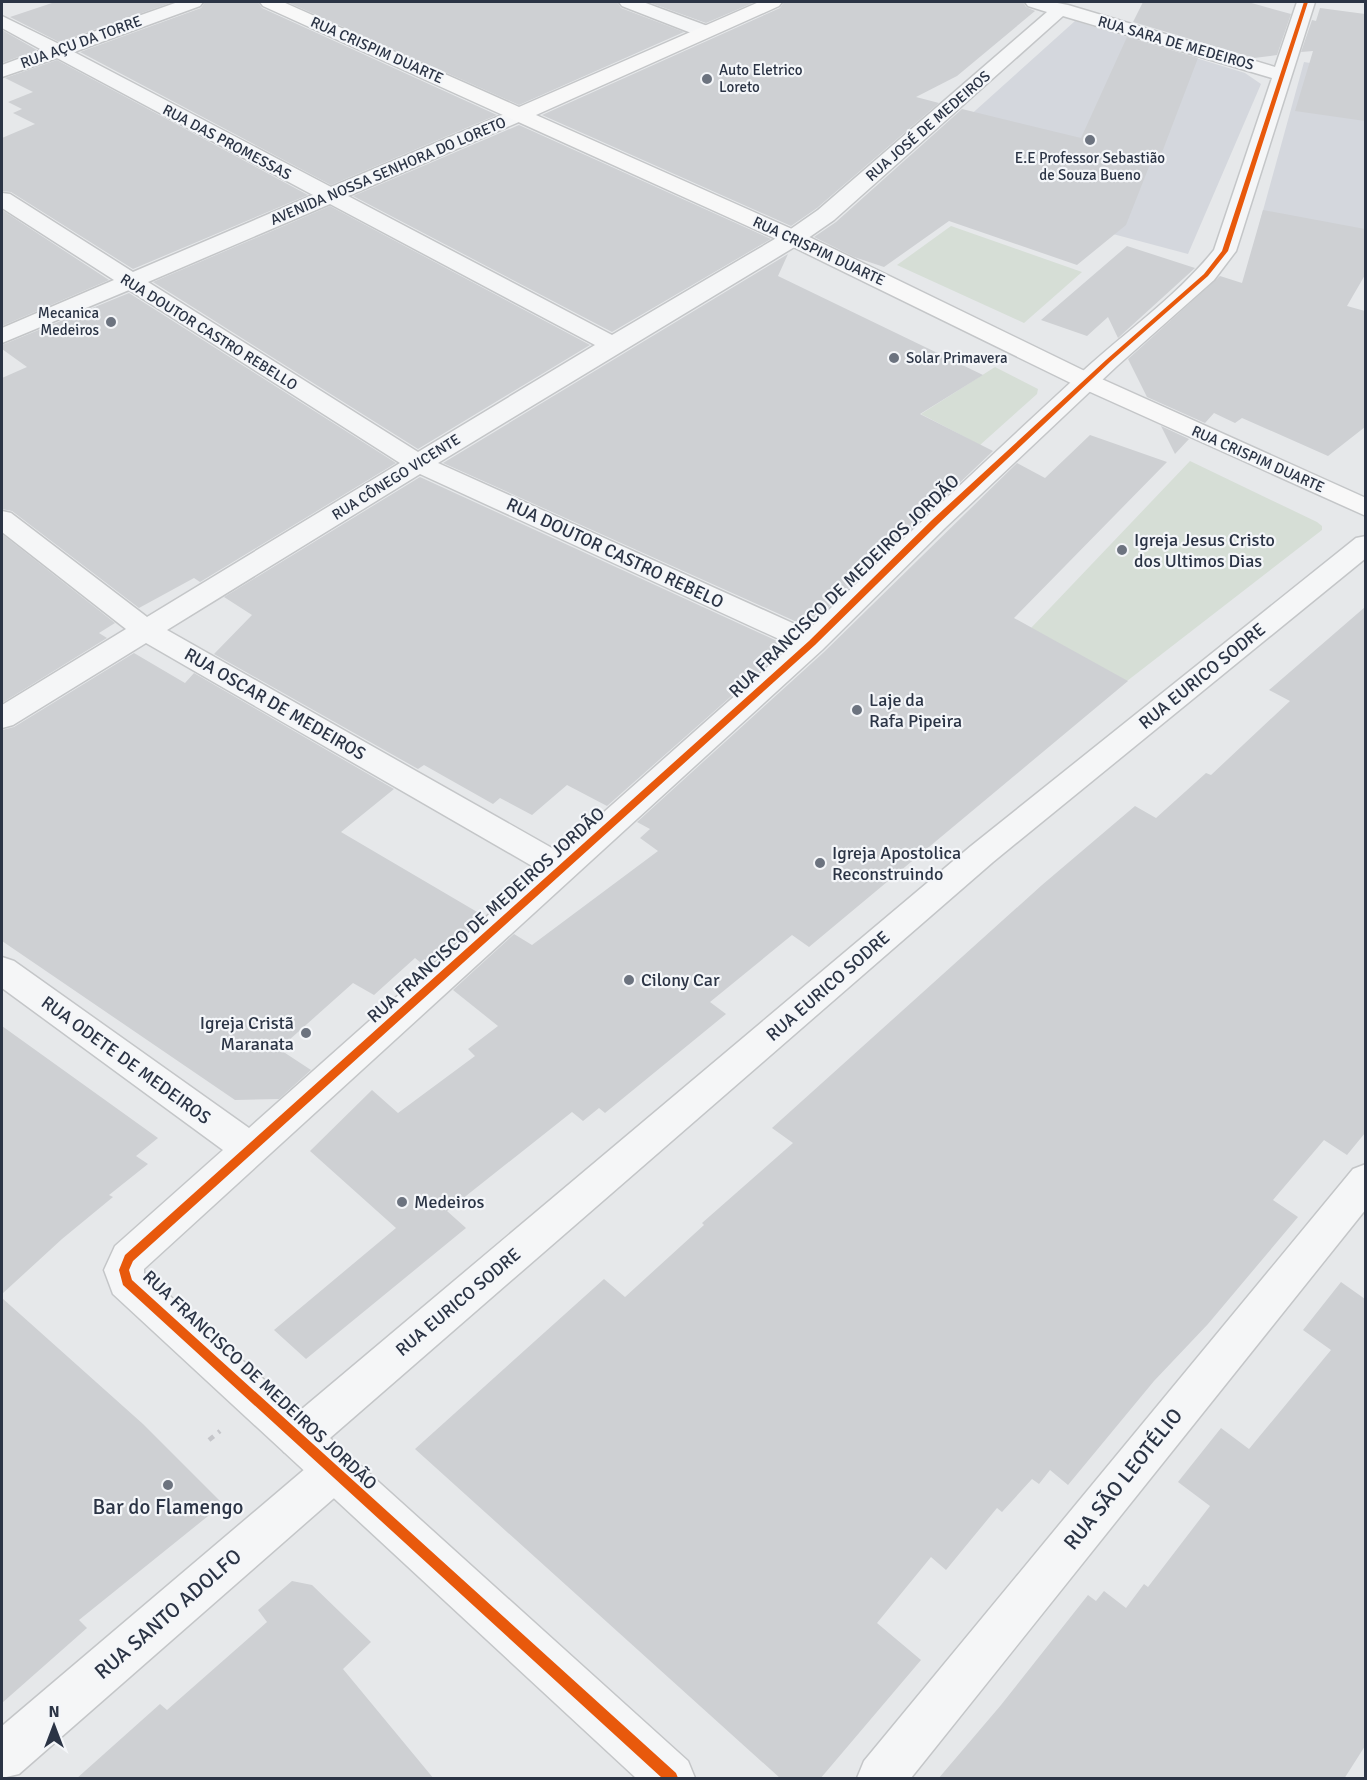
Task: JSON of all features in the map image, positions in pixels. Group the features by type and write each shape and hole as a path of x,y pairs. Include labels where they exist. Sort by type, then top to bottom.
{"main road":[{"name":"RUA CRISPIM DUARTE","path":"269,2 793,238 1086,381 1365,508"},
{"name":"AVENIDA NOSSA SENHORA DO LORETO","path":"521,114 773,2"}],"street":[{"name":"RUA AÇU DA TORRE","path":"2,71 194,2"},
{"path":"628,2 706,32"},
{"name":"RUA SARA DE MEDEIROS","path":"1034,2 1283,75"},
{"name":"RUA FRANCISCO DE MEDEIROS JORDÃO","path":"671,1779 127,1282 124,1270 129,1258 812,644 935,522 1086,381 1206,275 1225,251 1306,2"},
{"name":"RUA JOSÉ DE MEDEIROS","path":"793,238 826,215 1060,9"},
{"name":"RUA DAS PROMESSAS","path":"2,21 612,345"},
{"name":"AVENIDA NOSSA SENHORA DO LORETO","path":"2,336 521,114"},
{"name":"RUA DOUTOR CASTRO REBELLO","path":"2,199 129,282 418,463"},
{"name":"RUA CÔNEGO VICENTE","path":"2,718 612,345 793,238"},
{"name":"RUA DOUTOR CASTRO REBELO","path":"418,463 812,644"},
{"name":"RUA OSCAR DE MEDEIROS","path":"2,519 146,630 562,868"},
{"name":"RUA EURICO SODRE","path":"299,1438 982,854 1365,544"},
{"name":"RUA ODETE DE MEDEIROS","path":"2,970 250,1149"},
{"name":"RUA SÃO LEOTÉLIO","path":"881,1779 1365,1180"},
{"name":"RUA SANTO ADOLFO","path":"2,1757 334,1471"}],"shaded area":[{"name":"E.E Professor Sebastião de Souza Bueno","path":"1075,21 1245,73 1261,84 1188,254 1034,213 907,172"},
{"path":"1304,62 1365,72 1365,245 1259,225"},
{"path":"951,226 1082,272 1024,323 897,265"},
{"path":"995,367 1038,389 1037,394 980,445 921,414"},
{"path":"1190,461 1317,522 1322,526 1322,530 1127,681 1031,628"}],"building":[{"path":"55,2 173,2 59,42 10,17"},
{"path":"205,2 258,2 262,8 497,115 331,185 80,52 201,8"},
{"path":"287,2 617,2 621,8 684,32 519,105"},
{"path":"648,2 755,2 706,23"},
{"path":"784,2 1023,2 1026,7 1035,11 957,76 916,97 939,103 817,208 791,226 542,115 780,8"},
{"path":"1143,2 1248,2 1291,14 1277,55 1254,58 1133,22"},
{"path":"1320,8 1365,14 1365,121 1295,111 1313,51 1301,52 1312,20 1316,21"},
{"path":"2,30 37,50 2,63"},
{"path":"1127,37 1198,58 1161,155 1154,154 1126,225 1077,265 949,221 884,267 854,257 814,237 836,222 962,109 1081,138"},
{"path":"57,60 308,195 133,269 11,192 2,191 2,138 35,124 13,113 22,109 8,102 33,92 5,78"},
{"path":"519,125 771,239 612,332 353,196"},
{"path":"330,206 590,345 418,449 153,282"},
{"path":"2,210 109,280 2,326"},
{"path":"1263,210 1365,229 1365,275 1347,306 1365,311 1365,427 1328,456 1242,418 1235,423 1214,413 1205,423 1147,397 1128,359 1220,276 1242,283"},
{"path":"1127,246 1195,268 1118,338 1108,317 1087,336 1041,320"},
{"path":"788,254 778,276 983,375 920,414 993,451 808,627 443,463"},
{"path":"129,293 396,463 200,582 194,578 139,608 12,511 2,509 2,378 27,367 2,349 2,345"},
{"path":"1161,426 1189,439 1175,454"},
{"path":"1090,435 1167,462 1014,618 1128,681 809,947 792,935 710,1002 726,1014 605,1113 599,1108 583,1121 572,1112 447,1211 466,1228 306,1359 274,1330 396,1228 310,1151 372,1090 398,1113 475,1056 468,1049 498,1026 453,990 514,934 532,945 658,851 640,838 650,829 637,822 824,652 1017,463 1045,478"},
{"path":"420,477 788,646 607,806 567,785 532,815 500,798 493,804 424,765 418,769 214,654 252,615 224,597"},
{"path":"2,534 115,623 99,633 107,638 2,703"},
{"path":"1365,607 1365,1133 1347,1155 1324,1140 1273,1200 1298,1217 1208,1324 1154,1381 1068,1485 1050,1470 1039,1484 1032,1479 1002,1512 997,1508 946,1570 931,1557 877,1623 921,1660 820,1779 781,1779 415,1449 604,1279 625,1297 704,1225 702,1223 793,1143 772,1128 1042,885 1135,806 1156,818 1206,773 1211,775 1290,701 1269,690"},
{"path":"134,653 185,683 194,673 394,789 341,832 484,916 426,967 415,958 374,995 353,983 279,1049 311,1070 279,1099 235,1100 2,941 2,730 14,727"},
{"path":"2,1026 158,1138 136,1156 148,1164 109,1195 113,1197 62,1239 2,1294"},
{"path":"1341,1282 1365,1299 1365,1746 1344,1779 938,1779 1001,1705 1088,1595 1096,1601 1104,1591 1126,1608 1144,1584 1148,1587 1210,1506 1178,1482 1221,1428 1249,1449 1331,1350 1303,1330"},
{"path":"2,1298 143,1424 223,1504 79,1620 87,1628 2,1703"},
{"path":"292,1581 312,1585 371,1642 343,1669 434,1779 76,1779 160,1704 167,1710 267,1622 258,1610"}],"cycle path":[{"path":"671,1778 127,1282 124,1270 129,1258 812,643 935,522 1108,361 1206,275 1225,251 1306,2"}],"place":[{"name":"Auto Eletrico Loreto","path":"707,79"},
{"name":"E.E Professor Sebastião de Souza Bueno","path":"1090,140"},
{"name":"Mecanica Medeiros","path":"111,322"},
{"name":"Solar Primavera","path":"894,358"},
{"name":"Igreja Jesus Cristo dos Ultimos Dias","path":"1122,550"},
{"name":"Laje da Rafa Pipeira","path":"857,710"},
{"name":"Igreja Apostolica Reconstruindo","path":"820,863"},
{"name":"Cilony Car","path":"629,980"},
{"name":"Igreja Cristã Maranata","path":"306,1033"},
{"name":"Medeiros","path":"402,1202"},
{"name":"Bar do Flamengo","path":"168,1485"}]}
